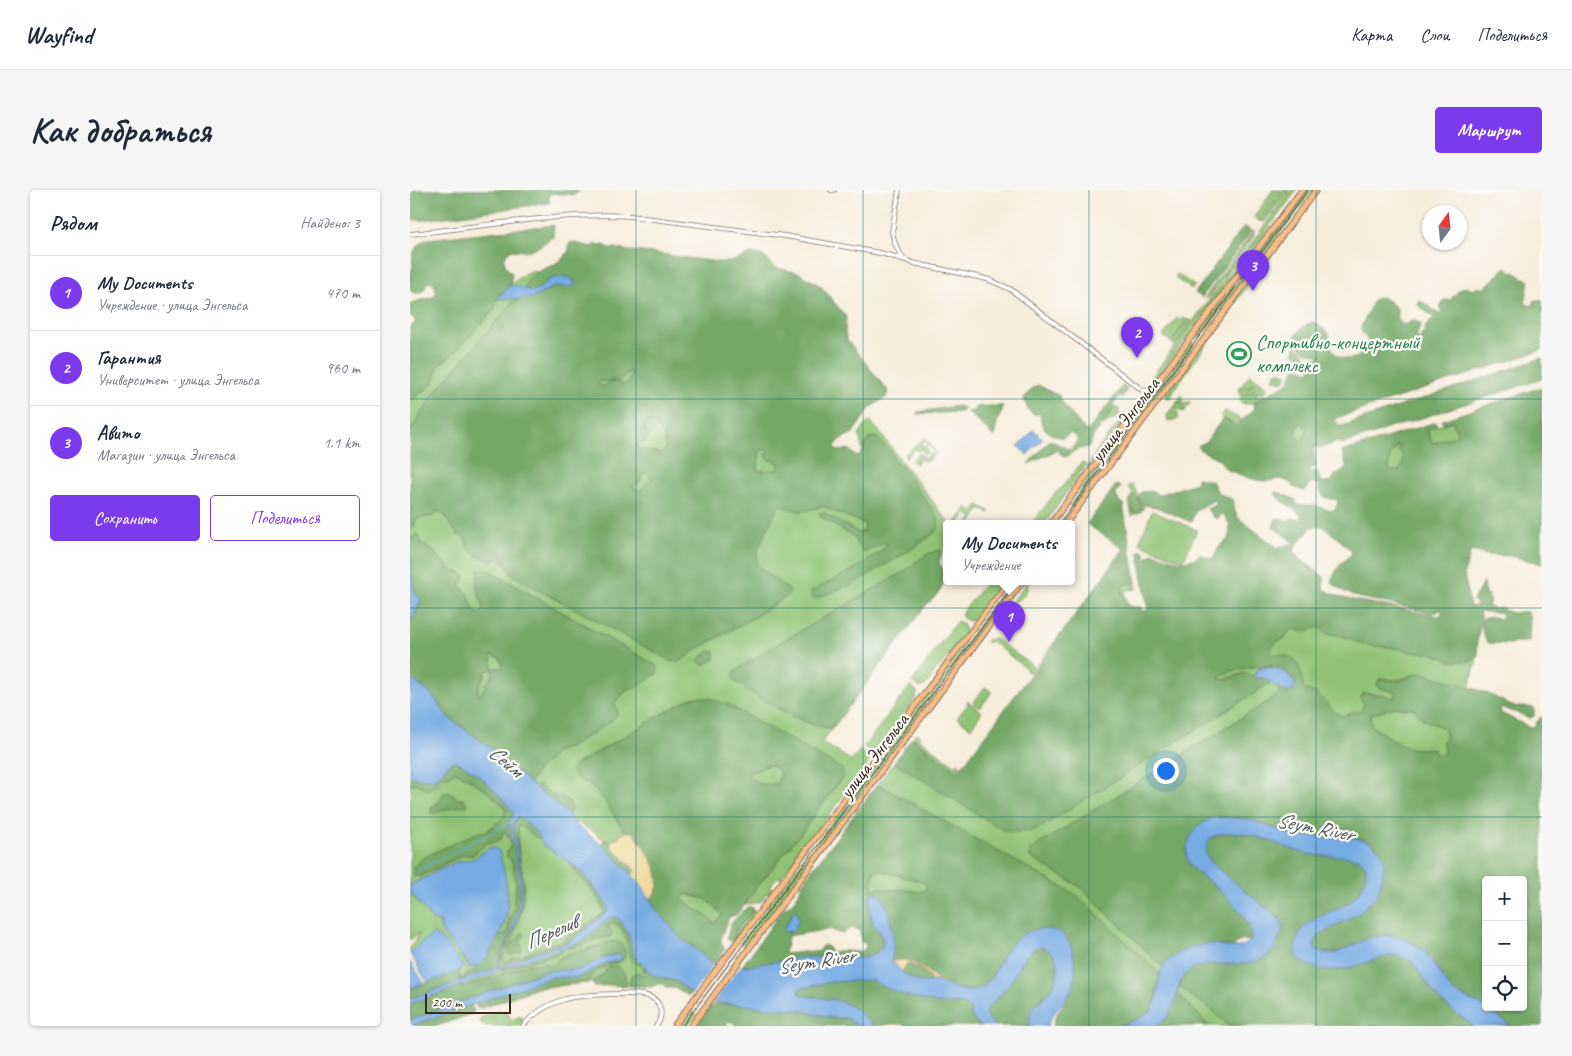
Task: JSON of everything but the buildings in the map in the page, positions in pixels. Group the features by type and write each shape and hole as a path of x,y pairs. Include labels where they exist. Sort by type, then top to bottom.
{"main road":[{"name":"улица Энгельса","path":"1054,520 1302,190"},
{"name":"улица Энгельса","path":"1068,520 1316,190"},
{"path":"1191,338 1200,344"},
{"path":"1071,498 1067,504 1069,509 1074,510 1080,505"},
{"path":"1056,517 1061,512 1067,513 1069,517 1068,520"},
{"name":"улица Энгельса","path":"674,1026 1006,585"},
{"name":"улица Энгельса","path":"691,1026 1020,585"},
{"path":"850,792 851,800 859,800"}],"street":[{"path":"899,190 892,232 897,250 906,260"},
{"name":"улица Энгельса","path":"410,234 509,223 611,215 784,236 880,253 913,263 974,276 1004,286 1142,390 1146,392 1152,390"},
{"path":"524,1026 534,1014 550,1005 567,998 588,994 645,995 651,997 656,1000 661,1011 661,1017 656,1026"}],"green space":[{"path":"410,190 580,190 574,195 549,193 549,203 424,220 410,220"},
{"path":"1273,190 1282,190 1259,221 1254,217"},
{"path":"1284,190 1289,190 1265,221 1260,222"},
{"path":"1291,190 1297,190 1150,387 1147,388 1147,385 1162,363"},
{"path":"1304,190 1314,190 1198,338 1197,335"},
{"path":"554,225 553,237 538,247 526,251 509,250 504,259 506,267 512,273 511,280 507,289 499,294 494,310 450,357 438,365 435,379 429,387 410,400 410,327 415,323 415,319 410,316 410,303 433,297 436,293 435,285 429,282 418,293 410,290 412,258 417,247 427,239"},
{"path":"1244,226 1251,231 1202,297 1195,293"},
{"path":"1254,230 1254,235 1209,297 1204,299"},
{"path":"1281,237 1284,239 1235,303 1233,302"},
{"path":"571,242 592,247 593,245 601,245 611,250 615,248 720,262 734,261 751,254 762,255 774,267 799,273 821,286 846,317 845,333 847,340 888,391 886,397 870,408 853,433 841,439 835,446 836,450 849,449 856,456 859,456 870,438 877,437 891,452 895,461 904,469 938,517 938,528 909,551 851,585 814,599 811,598 812,591 876,555 887,543 885,542 867,551 863,551 856,543 855,537 821,517 819,513 824,513 859,533 863,532 865,524 822,506 801,512 779,505 758,548 756,565 789,590 790,593 753,618 697,649 678,662 671,661 512,575 501,557 493,561 477,556 470,550 464,537 458,535 451,526 446,516 437,511 432,516 415,520 415,526 410,529 410,433 420,414 427,406 431,397 515,300 537,296 557,287 567,288 575,281 565,277 545,283 543,287 534,291 525,289 530,278 561,260 569,250","holes":["629,371 631,372 630,381 622,385 619,382 608,383 603,386 598,383 599,381 616,380 626,375","649,421 653,422 664,436 666,448 661,453 639,450 637,447 640,441 647,441 649,436 644,427","761,450 768,450 767,458 779,463 778,470 758,471","647,473 651,476 651,480 645,484 642,490 634,489 633,485 641,481 642,475"]},
{"path":"1505,267 1529,281 1525,304 1532,306 1535,300 1542,300 1542,350 1336,418 1335,422 1342,426 1542,358 1542,379 1400,425 1391,426 1380,432 1341,444 1338,442 1320,448 1315,446 1313,450 1316,467 1310,468 1310,472 1318,472 1320,480 1331,482 1335,475 1347,468 1342,452 1436,422 1437,426 1427,429 1432,444 1458,435 1453,420 1443,424 1442,420 1542,387 1542,564 1511,556 1488,555 1471,551 1464,573 1470,607 1477,606 1473,600 1484,582 1485,594 1490,599 1488,607 1495,609 1503,608 1512,613 1527,612 1530,617 1529,642 1515,642 1512,644 1488,643 1482,631 1483,618 1495,617 1498,619 1502,615 1500,612 1479,611 1481,619 1477,642 1478,654 1472,660 1466,662 1451,661 1432,653 1365,645 1340,635 1328,634 1319,627 1303,632 1294,629 1289,631 1285,638 1274,643 1271,652 1275,655 1288,656 1297,662 1304,689 1317,694 1337,714 1344,716 1352,712 1361,711 1364,704 1360,697 1363,693 1395,698 1395,692 1380,688 1377,685 1379,679 1395,681 1423,673 1482,692 1502,700 1506,704 1534,708 1534,716 1531,718 1500,707 1501,713 1529,727 1533,727 1542,716 1542,1026 1511,1026 1491,1011 1527,1011 1527,876 1482,876 1482,1006 1454,992 1443,979 1430,957 1415,944 1403,938 1380,935 1342,951 1332,953 1323,952 1315,948 1314,945 1318,936 1381,884 1383,858 1381,853 1375,845 1363,839 1300,836 1246,819 1216,817 1186,850 1187,857 1194,869 1237,908 1248,925 1251,940 1241,941 1235,944 1233,948 1212,944 1196,946 1177,954 1163,967 1082,888 1030,857 1030,850 1280,694 1277,686 1285,692 1295,683 1282,668 1268,665 1259,666 1232,671 1219,676 1220,679 1224,680 1248,673 1255,678 1272,682 1046,824 1025,832 1003,830 894,762 912,738 958,772 1124,549 1087,524 1116,485 1121,487 1117,491 1116,496 1123,504 1136,583 1124,584 1122,595 1125,596 1128,604 1132,607 1141,607 1142,611 1148,610 1140,551 1144,551 1146,558 1153,553 1181,562 1196,558 1199,554 1212,559 1220,546 1229,538 1230,526 1224,514 1219,518 1214,518 1207,509 1216,505 1214,500 1196,510 1191,522 1156,507 1143,505 1140,501 1139,495 1141,492 1153,491 1158,495 1196,483 1197,478 1212,481 1218,493 1233,500 1235,512 1239,519 1278,548 1290,544 1296,545 1294,554 1324,577 1324,589 1329,592 1352,600 1441,615 1440,608 1438,612 1432,613 1354,596 1343,591 1331,582 1337,570 1351,555 1352,551 1322,526 1310,527 1309,531 1298,543 1294,543 1273,527 1276,519 1281,518 1287,521 1292,518 1299,519 1301,517 1300,514 1277,497 1275,492 1296,500 1296,505 1314,505 1331,511 1336,508 1338,500 1325,497 1321,493 1319,485 1312,482 1305,491 1293,487 1291,483 1283,480 1261,481 1252,479 1228,470 1219,460 1198,448 1199,445 1206,442 1223,418 1236,426 1254,409 1260,396 1265,396 1288,383 1295,369 1299,368 1310,372 1312,368 1311,357 1318,358 1320,355 1305,351 1293,341 1307,325 1314,322 1329,333 1331,346 1336,354 1346,358 1358,357 1368,340 1362,333 1361,327 1374,299 1380,297 1397,308 1398,319 1402,324 1405,325 1413,320 1421,324 1416,337 1419,339 1426,326 1434,318 1417,304 1418,301 1420,300 1439,314 1442,312 1440,308 1444,300 1450,300 1461,288 1468,287 1472,290 1480,287 1483,289","holes":["1301,423 1307,428 1304,439 1301,441 1295,435","1397,445 1400,446 1398,451 1404,456 1403,464 1399,471 1391,471 1389,469 1390,454","1397,707 1412,708 1425,720 1445,730 1444,753 1440,755 1436,754 1433,749 1410,748 1396,742 1372,727 1370,718 1373,713"]},
{"path":"533,270 537,272 526,284 528,288 512,303 431,397 410,433 410,400 429,387 436,375 438,365 450,357 493,310 498,294 524,274"},
{"path":"1177,274 1195,286 1192,289 1176,279"},
{"path":"1225,314 1228,315 1173,391 1170,398 1167,398 1166,394"},
{"path":"1177,318 1180,321 1183,318 1187,320 1171,342 1163,336"},
{"path":"1189,319 1192,321 1174,345 1171,343"},
{"path":"1191,343 1194,346 1117,452 1074,507 1071,507 1070,504"},
{"path":"1295,347 1306,355 1298,366 1295,364 1299,356 1294,353"},
{"path":"629,371 631,372 630,381 623,385 603,386 597,383 599,381 618,382"},
{"path":"1279,371 1288,375 1283,382 1273,379 1276,372"},
{"path":"1250,374 1268,388 1263,394 1259,392 1257,395 1253,392 1254,389 1250,393 1240,395 1238,391 1255,383 1238,390"},
{"path":"1038,385 1058,394 1065,407 1087,432 1123,385 1127,390 1113,405 1115,407 1094,435 1089,447 1077,450 1064,457 1057,450 1028,464 1050,440 1070,450 1077,442 1077,437 1070,433 1063,438 1050,433 1042,424 1041,414 1033,414 1028,410 1024,398"},
{"path":"1253,393 1258,397 1254,407 1253,403 1255,402 1245,404 1246,401 1244,404 1240,401 1241,395"},
{"path":"1182,395 1184,401 1177,403 1182,402 1183,406 1186,402 1191,402 1184,412 1183,409 1183,412 1173,407"},
{"path":"958,406 964,408 962,412 916,414 918,412"},
{"path":"1003,406 994,437 967,411 972,412 976,407"},
{"path":"1115,407 1120,410 1118,412 1121,415 1102,425"},
{"path":"1172,408 1178,413 1178,419 1168,421 1167,415"},
{"path":"1225,411 1242,420 1236,426 1221,417"},
{"path":"1125,415 1127,417 1087,469 1098,449"},
{"path":"650,421 653,422 664,436 666,448 662,453 639,450 637,447 640,441 647,441 644,428"},
{"path":"871,421 947,520 943,520 943,551 940,550 917,562 902,573 779,643 735,671 734,673 748,690 782,710 815,725 830,728 838,721 822,742 852,761 860,750 868,757 868,764 780,879 778,877 773,882 768,894 766,893 763,897 765,898 762,901 745,905 755,889 801,833 843,777 842,769 727,704 697,697 688,699 577,764 625,832 614,839 607,840 577,822 575,824 567,813 569,813 570,803 561,797 554,796 539,785 536,788 530,783 539,768 557,751 571,747 628,689 658,671 657,666 486,569 479,570 477,581 483,609 479,614 474,612 468,593 460,586 460,583 464,581 464,576 452,571 435,553 421,543 416,535 410,539 410,529 415,526 415,520 418,518 434,516 437,511 446,516 451,526 464,537 501,557 507,568 543,593 572,606 671,661 678,662 697,649 753,618 789,593 789,590 756,566 758,548 779,505 808,510 822,506 865,524 863,532 859,533 824,513 821,517 855,537 867,551 885,542 887,543 876,555 812,591 818,598 826,593 851,585 909,551 938,528 938,517 904,469 895,461 891,452 866,443 863,452 859,435 868,422","holes":["710,651 715,652 715,659 704,665 700,658"]},
{"path":"1452,421 1457,435 1432,443 1427,429"},
{"path":"1301,423 1307,428 1304,439 1301,441 1295,436"},
{"path":"925,438 937,454 924,440 922,441 924,444 922,446 926,446 928,452 925,454 921,449 917,451 915,449 906,458 904,455"},
{"path":"1397,445 1401,446 1398,450 1404,456 1403,464 1399,471 1391,471 1389,469 1390,454"},
{"path":"767,449 769,460 778,461 778,470 758,471 760,452"},
{"path":"920,453 925,458 932,453 934,456 927,461 920,459 915,464 912,460"},
{"path":"1082,462 1086,465 1047,520 1034,520 1057,491 1060,490"},
{"path":"647,473 651,476 651,480 645,484 642,490 634,489 633,485 642,475"},
{"path":"1131,484 1134,486 1141,505 1144,507 1142,511 1132,516 1129,502 1133,493 1128,487"},
{"path":"1134,495 1142,509 1135,513 1133,512 1131,498"},
{"path":"978,505 989,511 989,513 981,508 973,520 966,513 961,520 958,520 967,507 973,512"},
{"path":"1152,511 1197,530 1183,561 1139,543"},
{"path":"419,535 421,543 435,553 452,571 461,572 464,576 464,581 460,583 460,586 468,593 474,612 479,614 483,609 483,603 477,588 477,580 479,570 486,569 657,666 657,674 635,688 628,689 614,703 617,708 617,715 611,721 571,747 557,751 539,768 530,783 491,748 449,718 435,699 410,678 410,624 421,603 412,580 410,539","holes":["491,655 500,658 503,666 492,669 493,676 479,696 479,686 485,672 493,667"]},
{"path":"940,550 942,552 939,562 943,570 943,582 940,590 927,604 838,721 830,728 794,717 768,703 735,681 733,677 735,671 779,643 902,573 935,551"},
{"path":"1136,583 1136,589 1125,590 1125,596 1122,596 1124,584"},
{"path":"984,585 999,585 975,620 966,620 962,617 962,613"},
{"path":"1008,585 1017,585 857,798 853,798 852,795"},
{"path":"1025,585 1027,585 1024,594 1012,602"},
{"path":"957,621 964,624 965,634 925,686 920,687 912,682"},
{"path":"1319,627 1328,634 1340,635 1365,645 1432,653 1451,661 1472,660 1478,654 1469,688 1423,673 1396,680 1385,678 1377,685 1380,688 1395,692 1395,698 1364,701 1361,711 1352,712 1344,716 1337,714 1317,694 1304,689 1284,655 1274,655 1271,652 1274,642 1285,638 1289,631 1294,629 1303,632"},
{"path":"993,637 1034,667 1030,673 1026,671 1027,669 991,641"},
{"path":"710,651 715,652 715,659 704,665 698,661 700,658"},
{"path":"491,655 500,658 503,666 494,668 482,694 478,696 478,689 485,672 491,669"},
{"path":"1262,666 1280,667 1288,674 1274,668 1265,668 1260,669 1253,676 1236,675 1224,680 1219,677 1232,671"},
{"path":"1272,682 1277,686 1280,694 1030,850 1030,857 1082,888 1163,967 1160,974 1078,896 881,786 876,786 894,762 1003,830 1030,832 1046,824"},
{"path":"910,686 917,691 917,696 876,751 871,752 864,747"},
{"path":"985,687 992,692 980,708 973,703"},
{"path":"697,697 710,698 727,704 842,769 843,776 801,833 755,889 744,906 736,915 729,917 721,941 725,949 715,964 681,939 661,917 650,900 658,884 657,873 634,832 625,832 604,800 589,783 578,780 571,770 577,764 688,699","holes":["768,765 773,766 780,772 777,783 761,784 748,776 751,771 756,771","685,894 706,899 722,915 715,923 712,922 682,898"]},
{"path":"967,701 982,712 971,728 957,718 968,704"},
{"path":"1397,707 1412,708 1425,720 1445,730 1444,754 1436,754 1433,749 1427,748 1413,749 1372,726 1370,718 1373,713"},
{"path":"916,733 920,736 918,738 956,766 958,763 961,766 957,771 913,738"},
{"path":"453,761 470,769 495,791 515,813 510,820 510,826 519,881 516,917 496,968 464,979 465,975 475,970 476,966 487,957 499,936 505,935 510,916 515,909 516,884 512,861 507,857 511,845 506,831 503,832 501,839 487,843 473,855 462,855 419,877 414,875 413,867 422,858 476,833 488,830 504,817 506,811 504,807 492,795 455,772 429,789 425,789 416,783 410,785 410,776 422,779 436,777"},
{"path":"768,765 774,766 780,772 777,783 761,784 747,776 748,774"},
{"path":"455,772 466,776 483,787 506,809 503,818 485,832 479,832 419,877 463,855 473,855 487,843 496,842 502,837 503,832 506,831 511,845 507,853 514,866 516,884 515,909 508,922 509,929 502,936 423,908 432,919 440,922 441,931 469,967 476,966 475,970 465,975 462,980 458,972 461,970 422,943 410,954 410,947 420,932 410,940 410,797 412,795 410,785 416,783 425,789 441,782","holes":["444,793 451,793 458,799 463,799 467,805 431,808 441,800"]},
{"path":"539,785 554,796 561,797 570,803 572,810 567,813 536,788"},
{"path":"876,786 881,786 1078,896 1160,974 1153,1007 1140,1018 1118,1026 1053,1026 1056,1015 1069,992 1074,976 1074,968 1064,935 1051,929 1021,936 1000,961 986,985 972,990 956,989 934,977 920,965 910,961 892,961 892,934 889,914 883,898 877,892 874,892 871,911 882,939 879,952 865,958 805,957 776,963 742,966 784,908 796,898 802,883","holes":["879,870 920,881 926,884 926,890 920,892 901,889 872,889 874,871","792,913 799,919 791,932 787,932 785,924","851,928 860,930 861,941 867,945 860,952 837,951 831,953 825,945 818,952 786,954 784,952 788,936 830,929 842,934"]},
{"path":"444,793 451,793 458,799 465,800 468,806 464,805 431,814 431,808 441,800"},
{"path":"849,800 854,803 746,947 740,943"},
{"path":"519,816 541,838 538,839 518,824 518,847 524,885 522,908 513,939 508,950 506,950 520,908 520,874 513,826"},
{"path":"518,823 538,839 541,838 543,845 561,856 573,867 576,873 594,892 605,912 577,932 566,937 561,944 558,942 504,962 503,956 513,939 522,908 524,885 518,847","holes":["519,937 522,940 518,950 511,955 510,952 515,941"]},
{"path":"1235,833 1256,837 1306,853 1350,856 1361,860 1367,872 1360,890 1356,896 1338,909 1321,916 1303,962 1322,970 1391,955 1403,957 1412,962 1440,1001 1473,1026 1228,1026 1209,1007 1189,995 1179,986 1183,977 1189,971 1205,965 1241,964 1283,923 1217,870 1205,854 1205,846 1208,839 1222,834"},
{"path":"604,840 610,841 612,847 634,869 635,873 632,874 627,871 601,843"},
{"path":"566,859 583,873 609,908 606,913 575,938 563,943 564,939 605,912 594,892"},
{"path":"879,870 920,881 926,884 926,890 920,892 901,889 871,889 874,871"},
{"path":"685,894 706,899 722,915 715,923 713,922 684,901 682,898"},
{"path":"747,907 752,907 754,910 738,928 732,940 727,937 731,923"},
{"path":"754,910 753,916 733,943 727,939 727,937 732,940 738,928"},
{"path":"612,917 618,918 628,933 636,958 642,963 640,965 632,962 622,929 613,922 608,926 612,933 610,937 589,940 583,946 567,948 565,946 589,934"},
{"path":"612,922 624,933 632,962 640,965 642,963 644,966 645,977 630,979 630,986 626,986 624,972 616,966 592,982 586,983 591,979 592,974 605,966 624,959 626,952 605,943 567,954 552,966 545,963 528,965 464,987 460,986 492,974 501,968 504,970 557,955 562,950 562,947 565,946 567,948 573,947 610,937 608,926"},
{"path":"522,932 524,935 520,942 521,952 510,955 512,946"},
{"path":"614,941 624,948 625,954 622,961 608,965 592,974 591,979 586,983 537,988 482,1008 477,1008 474,1003 552,977 584,975 606,963 619,960 619,954 603,958 580,969 545,971 410,1020 410,1004 437,993 452,988 464,987 528,965 544,963 552,966 555,965 558,959 567,954"},
{"path":"558,942 561,944 497,968 503,956 504,962"},
{"path":"562,947 562,952 557,955 504,970 501,969"},
{"path":"1040,947 1049,950 1055,956 1058,963 1054,987 1036,1004 1032,1011 1029,1026 997,1026 988,1020 985,1013 990,1003 999,997 1029,952"},
{"path":"907,963 921,969 931,981 920,981 905,975 902,972"},
{"path":"611,966 621,969 626,986 609,985 595,987 592,982 601,977"},
{"path":"643,966 652,974 679,983 691,993 689,996 676,988 666,988 664,984 651,987 630,986 630,979 635,972 645,976"},
{"path":"458,972 462,980 410,999 410,988"},
{"path":"866,979 875,981 904,995 937,1003 964,1004 970,1009 973,1020 981,1026 907,1026 894,1024 874,1026 857,1010 845,1003 831,999 803,996 799,993 799,989 829,982"},
{"path":"1179,986 1189,995 1209,1007 1228,1026 1209,1026 1178,994"},
{"path":"1178,994 1209,1026 1156,1026 1169,1012"},
{"path":"471,1004 474,1011 472,1014 437,1026 411,1026"},
{"path":"713,1004 797,1010 833,1018 846,1018 858,1026 735,1026 735,1023 727,1021 727,1026 695,1026"},
{"path":"501,1010 502,1013 507,1011 511,1020 521,1016 523,1020 519,1026 485,1026 480,1022 480,1018"},
{"path":"690,1010 697,1015 688,1026 678,1026"}],"sand":[{"path":"625,832 633,832 642,844 657,872 658,886 650,900 632,874 635,872 634,869 612,847 610,841"},
{"path":"904,960 918,964 956,989 937,981 931,981 918,967 907,963 902,972 892,961"}],"water":[{"path":"571,278 576,284 570,287 553,287 531,298 499,299 498,296 509,286 517,286 533,291 551,279"},
{"path":"1034,430 1043,439 1027,455 1018,446"},
{"path":"410,554 413,586 421,600 410,624"},
{"path":"1264,667 1278,669 1289,675 1295,683 1294,691 1285,692 1265,679 1253,676 1259,669"},
{"name":"Seym River","path":"410,678 431,694 449,718 491,748 508,765 567,813 575,824 605,847 640,883 655,908 681,939 695,948 710,962 732,966 746,966 805,957 865,958 879,951 883,945 882,936 873,923 870,909 871,895 877,892 884,900 891,922 892,961 902,972 918,981 936,981 966,991 978,989 990,980 1002,957 1016,940 1028,932 1046,929 1060,932 1071,947 1075,965 1073,985 1070,993 1053,1015 1048,1026 1029,1026 1033,1007 1051,990 1058,970 1057,961 1052,953 1045,948 1039,947 1029,953 1007,988 989,1005 986,1015 997,1026 981,1026 973,1020 970,1009 964,1004 937,1003 904,995 881,986 872,980 829,982 799,989 799,993 803,996 831,999 845,1003 857,1010 874,1026 858,1026 846,1018 833,1018 797,1010 707,1002 691,993 676,981 652,974 634,956 629,935 618,918 612,917 581,942 499,969 492,974 410,1004 410,999 496,968 507,943 518,908 519,881 510,826 510,820 514,813 495,791 480,777 456,761 450,763 435,778 424,779 410,776","holes":["519,816 538,834 543,845 583,873 609,908 606,913 569,942 534,953 498,968 520,910 521,874 513,826 514,822"]},
{"path":"1216,817 1248,819 1290,834 1356,838 1370,842 1379,849 1384,857 1384,868 1377,896 1359,913 1318,936 1314,945 1315,948 1325,953 1336,953 1371,937 1389,935 1403,938 1424,950 1453,992 1482,1006 1482,1011 1490,1011 1511,1026 1473,1026 1440,1001 1412,962 1403,957 1391,955 1337,970 1315,968 1304,962 1298,957 1296,952 1300,932 1312,921 1348,903 1355,897 1361,889 1365,878 1365,865 1358,858 1308,854 1259,837 1233,832 1220,834 1209,839 1205,852 1210,862 1283,922 1283,930 1278,941 1270,953 1261,960 1238,964 1213,964 1200,966 1189,971 1184,975 1169,1014 1157,1025 1118,1026 1139,1018 1150,1011 1157,997 1160,975 1163,968 1167,961 1174,956 1190,948 1207,944 1236,947 1246,944 1251,940 1248,925 1237,908 1189,864 1187,858 1188,843 1194,830 1204,822"},
{"path":"493,847 499,851 505,878 508,897 506,915 500,933 486,959 482,964 471,968 441,931 440,922 432,919 410,892 410,885 456,862 473,859"},
{"path":"794,911 796,911 799,920 793,931 785,932 783,930"},
{"path":"434,934 449,948 462,964 462,968 458,972 429,982 410,954 417,946"},
{"path":"619,954 622,957 620,960 606,963 577,978 552,977 410,1026 410,1020 546,971 580,969 603,958"},
{"path":"410,962 423,981 423,984 410,988"}],"pier":[{"path":"717,961 742,964 710,1006 691,996"}],"waterway":[{"path":"415,872 510,823"}],"tram line":[{"path":"1062,520 1308,190"},
{"path":"682,1026 1014,585"}],"place":[{"name":"Авито","path":"1253,291"},
{"name":"Спортивно-концертный комплекс","path":"1239,354"},
{"name":"Гарантия","path":"1137,358"},
{"name":"My Documents","path":"1009,642"}],"water label":[{"name":"Сейм","path":"506,761"},
{"name":"Перелив","path":"551,932"}]}
